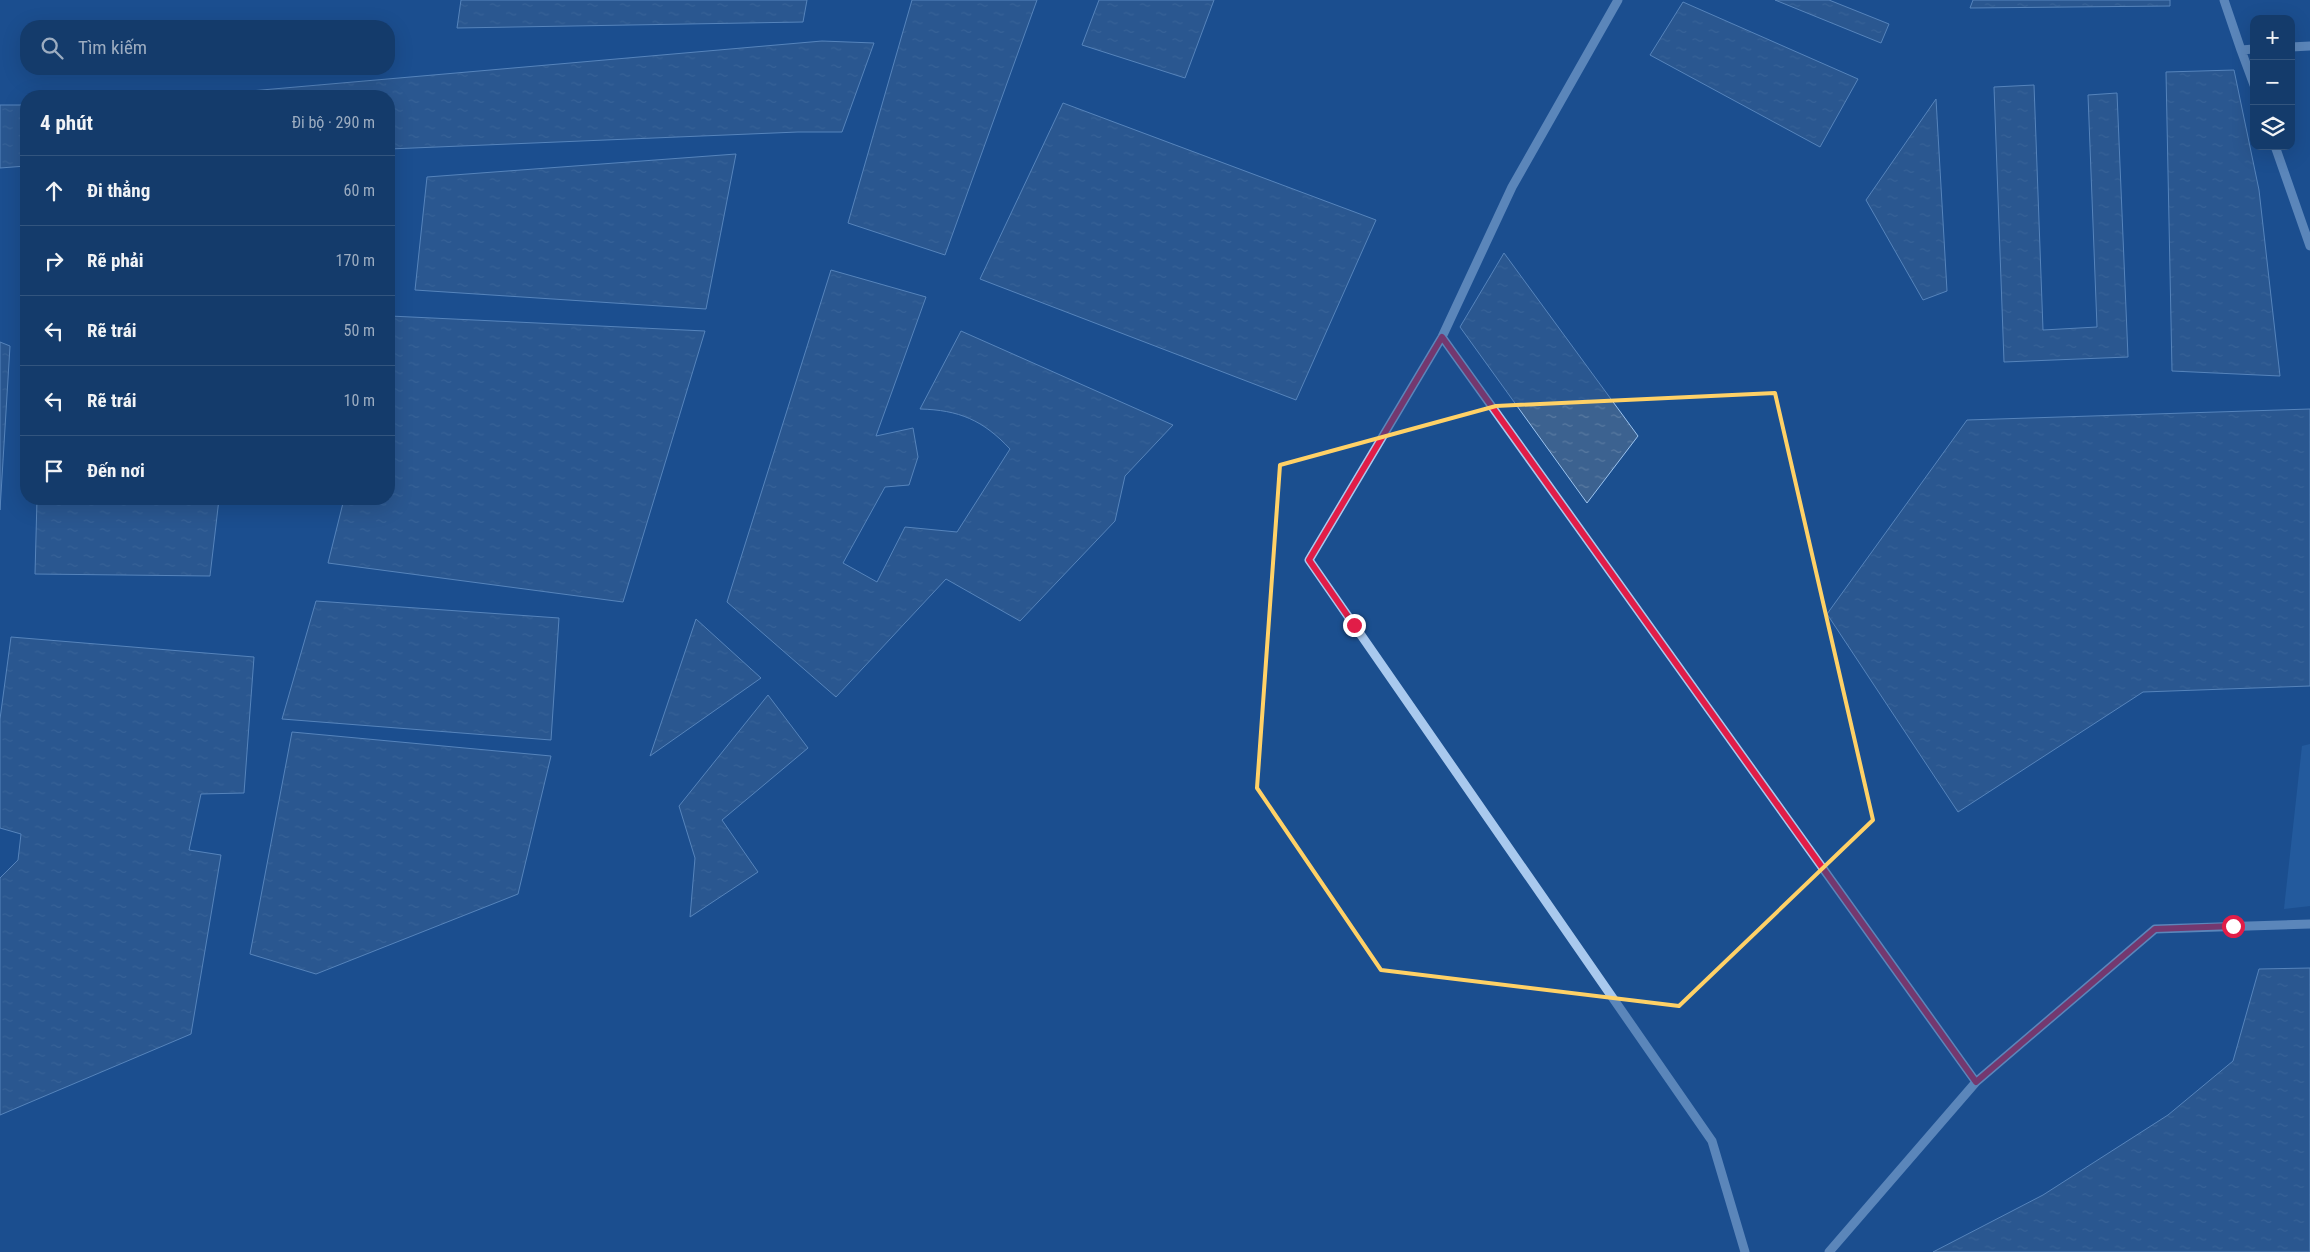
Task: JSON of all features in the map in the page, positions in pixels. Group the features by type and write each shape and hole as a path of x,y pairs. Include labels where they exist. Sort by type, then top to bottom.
{"street":[{"path":"1618,0 1512,186 1442,337 1309,560 1712,1141 1745,1252"},
{"path":"2224,0 2250,74"},
{"path":"2295,47 2310,46"},
{"path":"2241,50 2250,49"},
{"path":"2276,150 2310,246"},
{"path":"1442,337 1976,1082"},
{"path":"1829,1252 1976,1082 2155,929 2310,924"}],"highlighted area":[{"path":"1775,393 1873,820 1679,1006 1381,970 1257,788 1280,465 1496,406"}],"shaded area":[{"path":"2310,744 2310,906 2284,909 2302,746"}],"water":[{"path":"461,0 807,0 803,22 457,28"},
{"path":"912,0 1037,0 945,255 848,223"},
{"path":"1099,0 1214,0 1185,78 1082,45"},
{"path":"1775,0 1829,0 1889,24 1881,43"},
{"path":"1973,0 2170,0 2170,6 1970,8"},
{"path":"1683,2 1858,79 1820,147 1650,55"},
{"path":"822,41 874,43 842,132 798,132 395,149 395,90 262,90"},
{"path":"2234,70 2259,190 2280,376 2172,371 2166,72"},
{"path":"2034,85 2043,330 2097,327 2088,95 2117,93 2128,357 2004,362 1994,87"},
{"path":"1936,99 1947,291 1923,300 1866,200"},
{"path":"1063,103 1376,220 1296,400 980,279"},
{"path":"0,105 20,105 20,166 0,168"},
{"path":"736,154 706,309 415,290 427,177"},
{"path":"1504,253 1638,436 1587,503 1460,327"},
{"path":"831,270 926,297 876,436 913,428 918,457 909,485 885,487 843,563 877,582 905,527 957,532 1010,449 990,431 970,418 947,412 920,409 961,331 1173,425 1125,476 1115,521 1020,621 946,579 836,697 727,602"},
{"path":"395,316 705,331 623,602 328,563 342,505 395,505"},
{"path":"0,342 10,346 0,510"},
{"path":"2310,409 2310,686 2143,692 1958,812 1827,614 1967,420"},
{"path":"37,505 218,505 210,576 35,574"},
{"path":"316,601 559,618 551,740 282,719"},
{"path":"696,619 761,678 650,756"},
{"path":"11,637 254,657 244,793 201,794 189,850 221,855 191,1034 0,1115 0,878 18,860 21,834 0,828 0,719"},
{"path":"768,695 808,748 722,820 758,872 690,917 695,858 679,806"},
{"path":"292,732 551,756 518,894 316,974 250,954"},
{"path":"2310,968 2310,1252 1933,1252 2043,1195 2168,1115 2233,1061 2259,969"}],"route":[{"path":"1354,625 1309,560 1442,337 1976,1082 2155,929 2233,926"}]}
